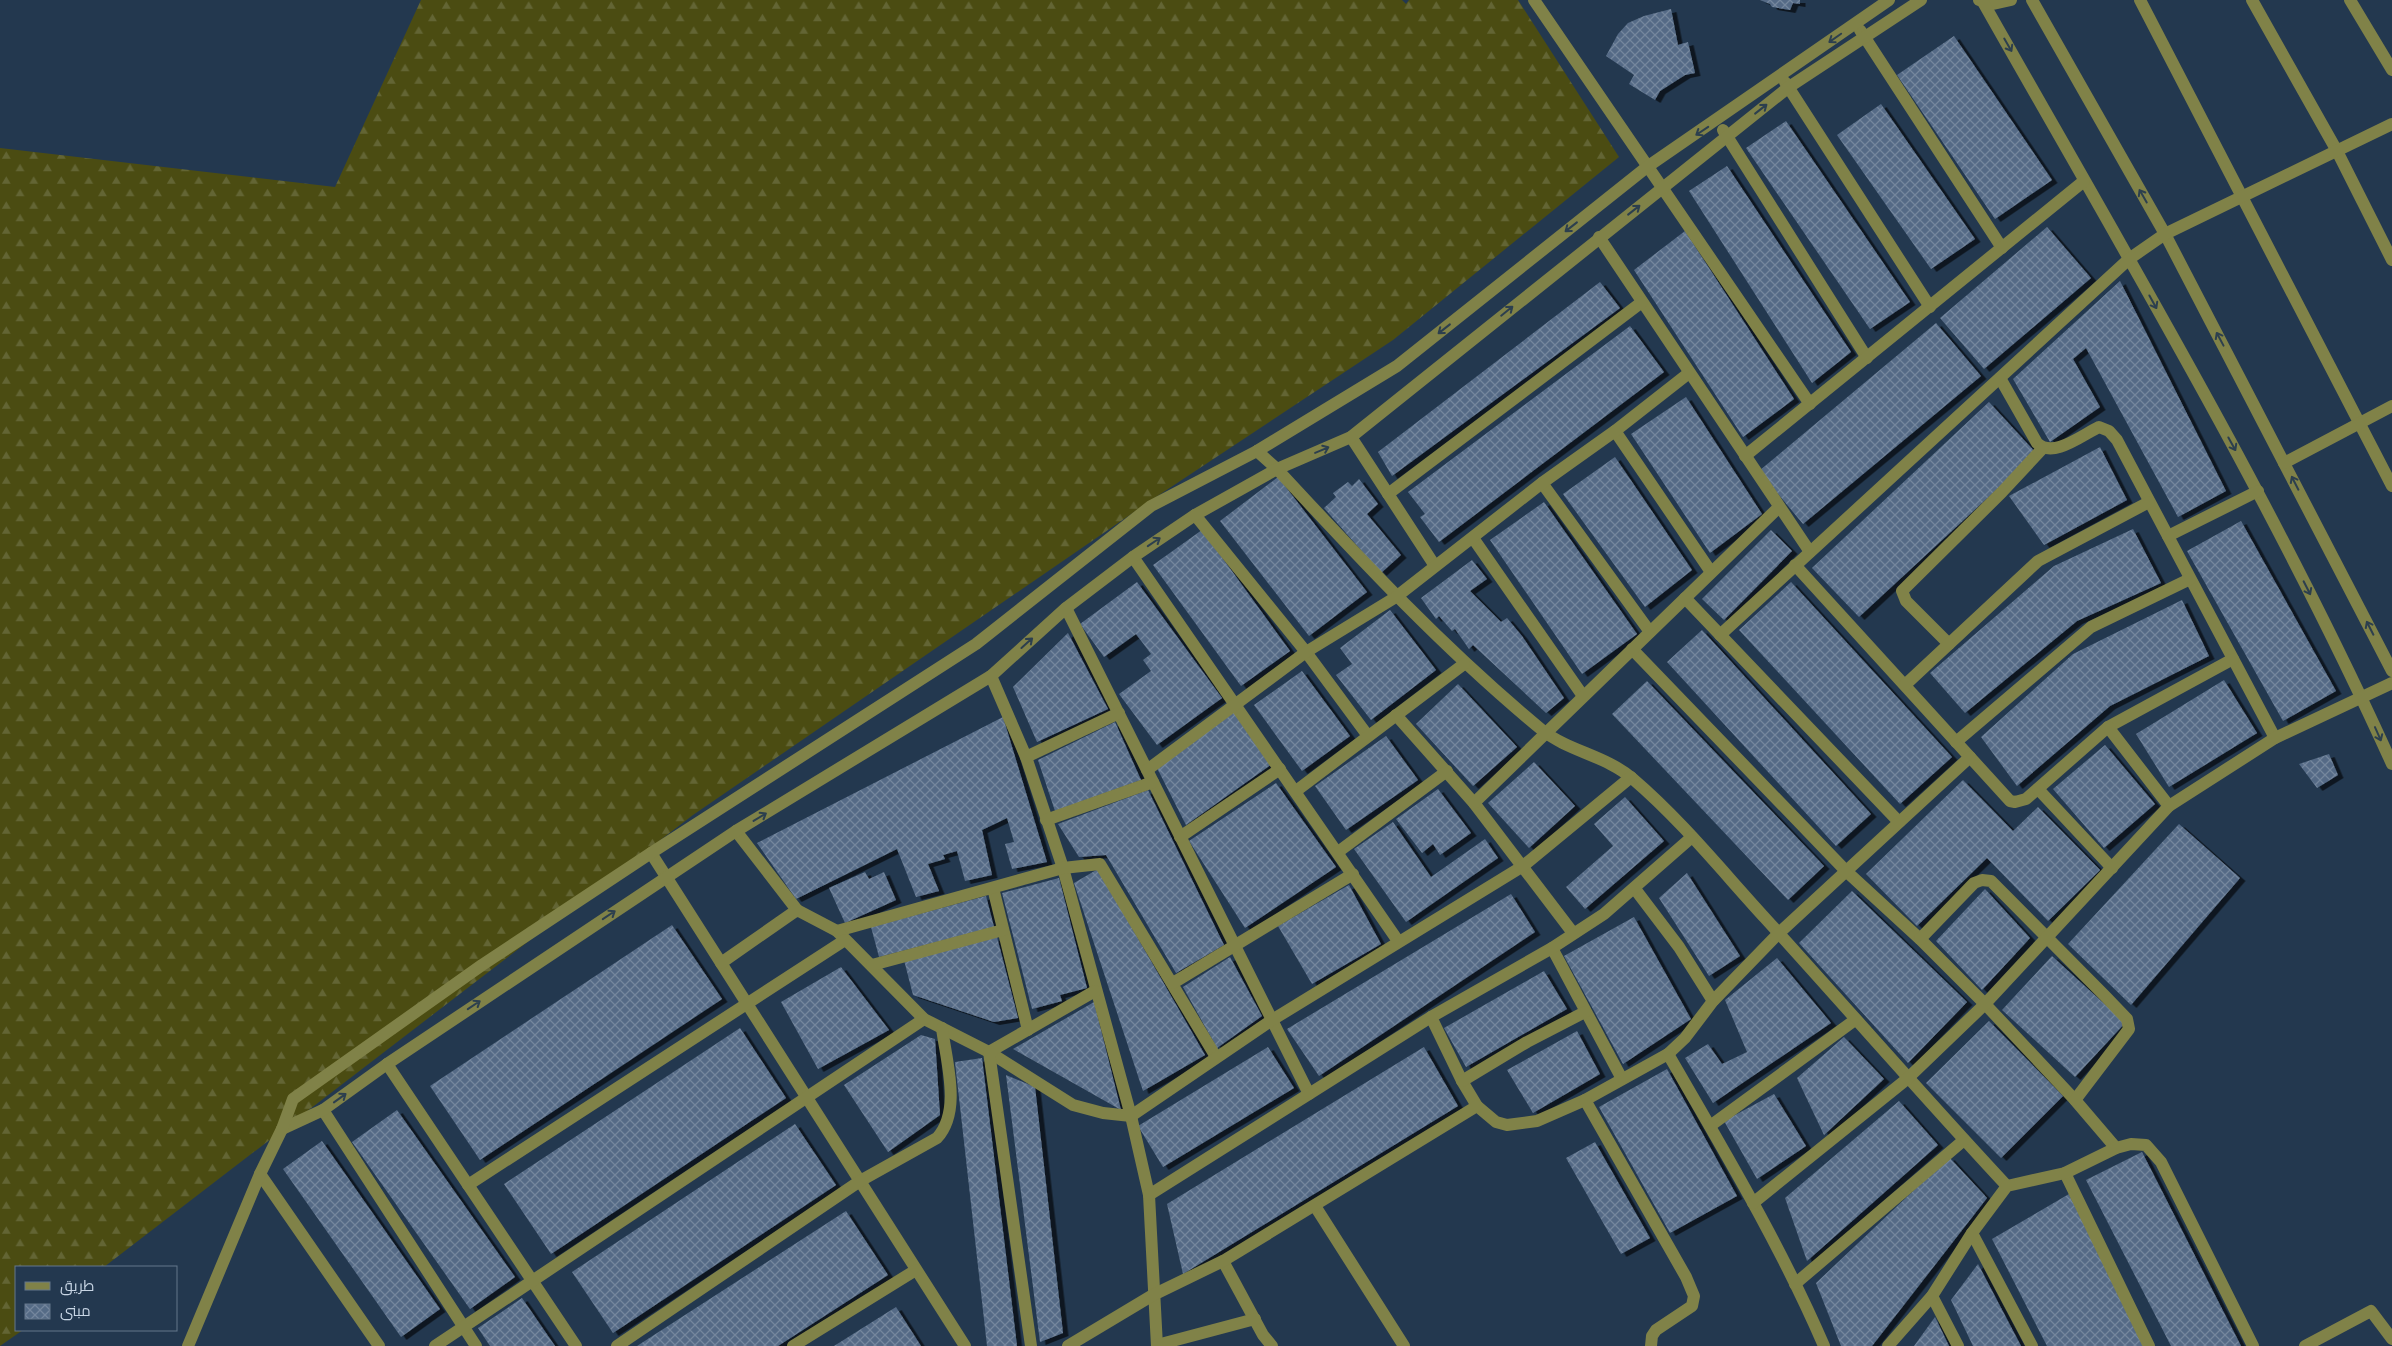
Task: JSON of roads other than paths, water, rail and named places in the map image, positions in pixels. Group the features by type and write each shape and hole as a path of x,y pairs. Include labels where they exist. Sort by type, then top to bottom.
{"street":[{"path":"1534,0 1810,404"},
{"path":"188,1346 260,1174 282,1129 293,1099 482,965 651,853 976,644 1151,506 1257,451 1397,366 1647,167 1718,120 1889,0"},
{"path":"282,1129 323,1110 387,1064 736,831 991,676 1066,608 1133,557 1195,515 1277,469 1351,437 1789,87 1921,0"},
{"path":"1981,1 2002,4 2012,0"},
{"path":"2032,0 2165,234 2392,671"},
{"path":"2140,0 2392,486"},
{"path":"2252,0 2337,151 2392,260"},
{"path":"2350,0 2392,70"},
{"path":"1981,1 2258,491 2362,698 2392,764"},
{"path":"1856,23 2002,248"},
{"path":"1781,75 1930,307"},
{"path":"1718,120 1726,136 1867,358"},
{"path":"1720,635 2129,260 2165,234 2242,194 2392,124"},
{"path":"1745,456 2084,181"},
{"path":"1599,237 1810,552"},
{"path":"1388,494 1642,302"},
{"path":"1147,770 1306,652 1396,597 1542,483 1690,373"},
{"path":"2000,378 2037,443 2043,448 2051,449 2098,426 2104,427 2117,440 2275,738"},
{"path":"2284,463 2392,406"},
{"path":"1614,431 1711,572"},
{"path":"1351,437 1435,566"},
{"path":"1949,644 1906,601 1902,591 2002,492 2043,448"},
{"path":"1257,451 1277,469 1396,597 1464,664 1546,733 1602,760 1631,777 1692,837 1907,1079 2007,1186"},
{"path":"1542,483 1650,632"},
{"path":"2168,536 2258,491"},
{"path":"1905,686 2038,561 2149,502"},
{"path":"1474,802 1779,507"},
{"path":"1195,515 1306,652 1368,736"},
{"path":"1473,538 1583,696"},
{"path":"1133,557 1398,941"},
{"path":"1795,565 2010,801 2026,800 2108,728 2233,659"},
{"path":"1956,742 2091,627 2190,579"},
{"path":"1685,598 1900,822"},
{"path":"1066,608 1309,1094"},
{"path":"1632,649 1846,871 1920,939 1986,1004 2075,1100 2116,1148"},
{"path":"1296,791 1464,664"},
{"path":"991,676 1026,757 1063,868 1095,991 1131,1116 1149,1195 1157,1345 1255,1319"},
{"path":"1753,1203 1907,1079 1986,1004 2169,806 2275,738 2392,683"},
{"path":"1026,757 1119,713"},
{"path":"1396,715 1474,802 1574,934"},
{"path":"2108,728 2169,806"},
{"path":"1431,1017 1462,1081 1477,1106 1496,1122 1507,1125 1537,1121 1585,1100 1668,1054 1685,1038 1714,1001 1779,933 1970,757"},
{"path":"1180,837 1280,769"},
{"path":"1338,852 1447,771"},
{"path":"736,831 797,910 841,935 924,1019 989,1052 1073,1105 1103,1113 1131,1116 1272,1020 1523,866 1631,777"},
{"path":"1046,820 1153,782"},
{"path":"2038,789 2112,868"},
{"path":"1149,1195 1431,1017 1574,934 1604,914 1635,889 1692,837"},
{"path":"651,853 965,1346"},
{"path":"468,1185 747,1004 841,935 1063,868 1101,865 1216,1057"},
{"path":"1173,983 1236,947 1353,874"},
{"path":"1920,939 1974,883 1982,880 1991,881 2106,996 2127,1018 2129,1029 2075,1100"},
{"path":"993,888 1028,1030"},
{"path":"1635,889 1679,947 1714,1001"},
{"path":"721,963 797,910"},
{"path":"872,965 1003,930"},
{"path":"1552,948 1622,1079"},
{"path":"989,1052 1095,991"},
{"path":"1462,1081 1527,1042 1585,1012"},
{"path":"435,1346 924,1019"},
{"path":"1710,1126 1855,1020"},
{"path":"618,1346 860,1181 937,1138 945,1130 951,1098 942,1028"},
{"path":"989,1052 1031,1346"},
{"path":"1668,1054 1753,1203 1795,1284 1824,1346"},
{"path":"387,1064 576,1346"},
{"path":"1585,1100 1686,1277 1694,1296 1692,1306 1656,1330 1652,1336 1651,1346"},
{"path":"1068,1346 1153,1295 1223,1261 1477,1106"},
{"path":"323,1110 476,1346"},
{"path":"1795,1284 1964,1140"},
{"path":"1888,1346 1932,1296 1972,1233 2007,1186 2065,1173 2116,1148 2131,1144 2146,1145 2161,1162 2253,1346"},
{"path":"2065,1173 2149,1346"},
{"path":"260,1174 379,1346"},
{"path":"1315,1206 1404,1346"},
{"path":"1972,1233 2032,1346"},
{"path":"1223,1261 1272,1346"},
{"path":"794,1346 916,1270"},
{"path":"1932,1296 1958,1346"},
{"path":"2305,1346 2371,1311 2392,1339"}]}
